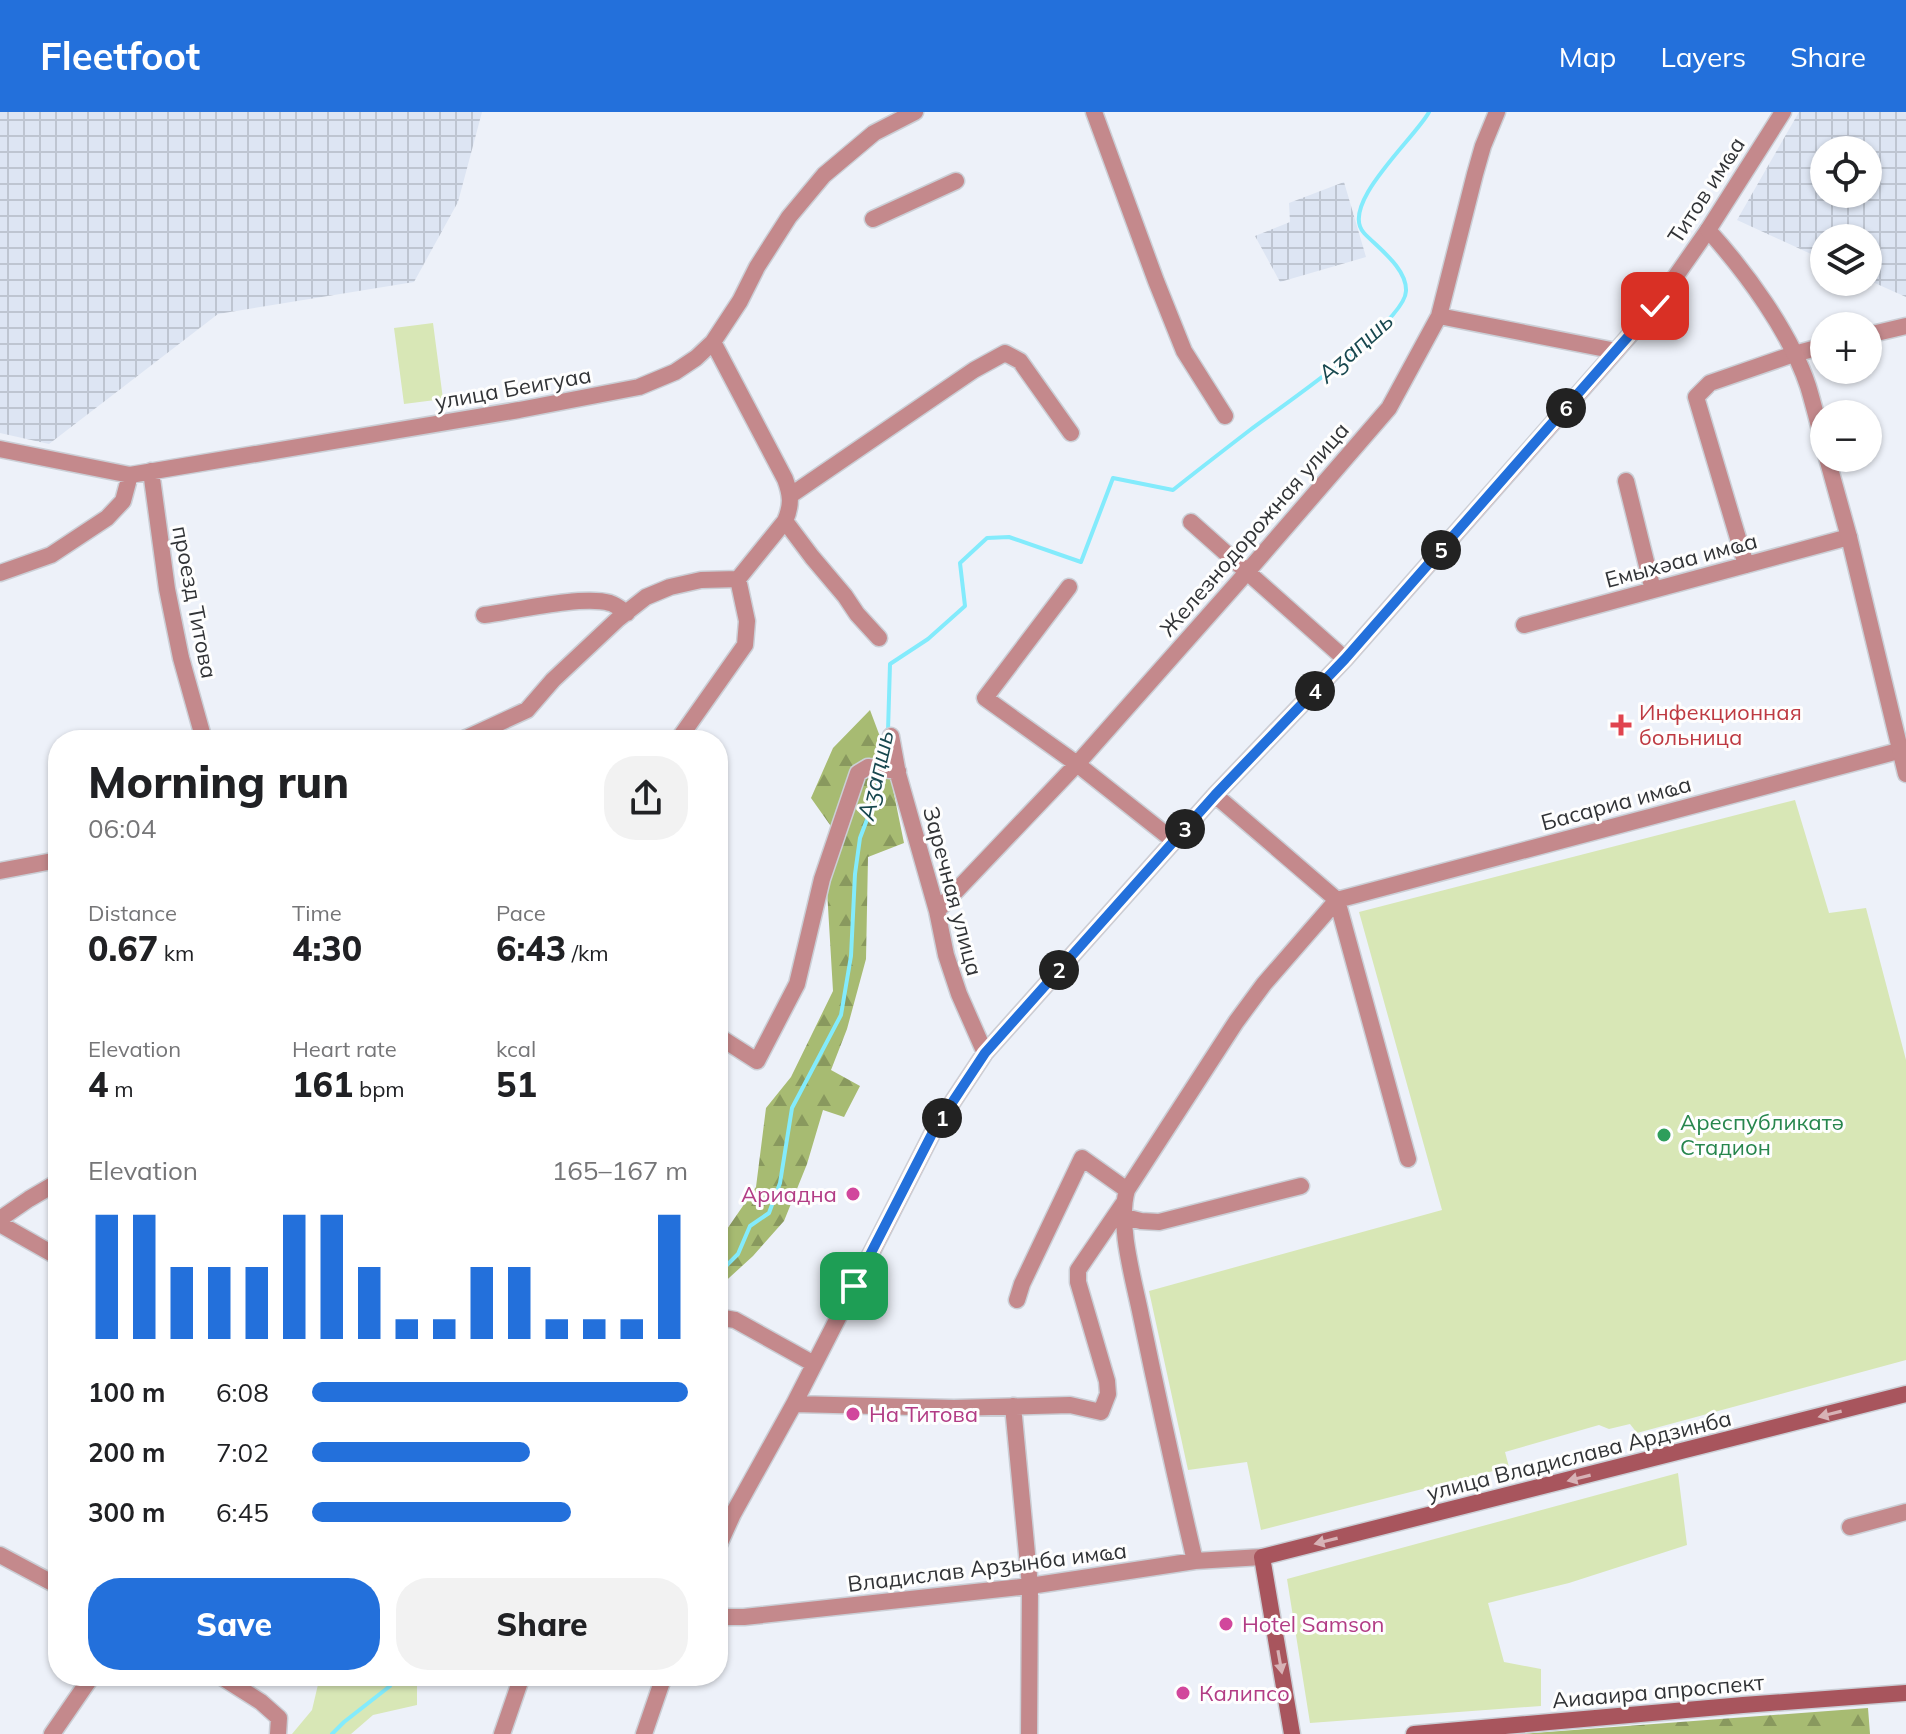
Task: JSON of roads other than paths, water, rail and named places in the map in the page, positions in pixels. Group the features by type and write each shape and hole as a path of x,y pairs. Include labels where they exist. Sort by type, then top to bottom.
{"main road":[{"name":"улица Владислава Ардзинба","path":"1262,1557 1906,1394"},
{"path":"1262,1557 1292,1734"},
{"name":"Аиааира апроспект","path":"1414,1734 1906,1693"}],"street":[{"name":"улица Беигуаа","path":"0,449 130,475 639,387 675,372 713,342 789,217 824,175 874,133 915,112"},
{"path":"1094,112 1184,351 1225,416"},
{"name":"Железнодорожная улица","path":"937,911 1077,764 1389,408 1439,316 1475,174 1497,112"},
{"name":"Титов имҩа","path":"728,1525 794,1404 934,1130 985,1053 1215,795 1345,659 1655,306 1783,112"},
{"path":"873,219 956,181"},
{"path":"1708,230 1732,257 1779,326 1794,354 1811,400"},
{"path":"1439,316 1616,351"},
{"path":"1882,332 1906,326"},
{"path":"484,730 527,710 553,680 646,597 670,587 701,580 738,579 785,521 791,508 791,495 785,479 713,342"},
{"path":"1746,565 1696,397 1710,383 1810,350"},
{"path":"791,495 974,370 1005,353 1020,361 1071,433"},
{"name":"проезд Титова","path":"151,471 167,589 181,658 201,730"},
{"path":"1831,472 1903,749 1906,774"},
{"path":"0,573 51,555 107,518 123,501 130,475"},
{"path":"1626,481 1653,590"},
{"path":"785,521 879,638"},
{"path":"1191,522 1345,659"},
{"name":"Емыхәаа имҩа","path":"1524,625 1849,537"},
{"path":"685,730 745,645 747,621 738,579"},
{"path":"1069,587 985,698 1077,764 1174,841"},
{"path":"484,615 595,601 613,604 627,613"},
{"name":"Заречная улица","path":"891,736 887,770 937,911 946,955 959,994 985,1053"},
{"name":"Басариа имҩа","path":"1337,900 1903,749"},
{"path":"728,1042 757,1061 797,984 822,879 858,773 868,767 887,770"},
{"path":"1215,795 1337,900 1408,1159"},
{"path":"0,871 48,862"},
{"path":"794,1404 954,1408 1070,1405 1101,1412 1108,1394 1107,1381 1078,1282 1078,1270 1125,1204 1236,1022 1264,984 1337,900"},
{"path":"1017,1300 1082,1158 1141,1221 1159,1222 1301,1186"},
{"path":"48,1188 0,1222 48,1251"},
{"path":"1125,1204 1128,1250 1195,1561"},
{"path":"728,1319 814,1364"},
{"path":"1013,1406 1030,1586 1029,1734"},
{"path":"1850,1527 1906,1512"},
{"path":"0,1555 48,1581"},
{"name":"Владислав Арӡынба имҩа","path":"728,1617 1030,1586 1195,1561 1262,1557"},
{"path":"52,1734 85,1686"},
{"path":"236,1686 279,1718 278,1734"},
{"path":"502,1734 519,1686"},
{"path":"644,1734 661,1686"}],"waterway":[{"name":"Аӡаԥшь","path":"888,731 890,664 928,639 965,606 960,563 987,538 1009,537 1081,562 1113,478 1173,490 1338,364 1385,323 1400,305 1406,291 1405,283 1397,266 1364,233 1359,221 1361,206 1382,171 1429,112"},
{"name":"Аӡаԥшь","path":"882,766 886,748"},
{"name":"Аӡаԥшь","path":"728,1264 738,1254 750,1226 769,1213 780,1183 792,1108 841,1015 851,956 860,838 876,796 880,775"},
{"name":"Аӡаԥшь","path":"332,1734 390,1686"}],"place":[{"name":"Инфекционная больница","path":"1621,725"},
{"name":"Ареспубликатә Стадион","path":"1664,1135"},
{"name":"Ариадна","path":"853,1194"},
{"name":"На Титова","path":"853,1414"},
{"name":"Hotel Samson","path":"1226,1624"},
{"name":"Калипсо","path":"1183,1693"}]}
